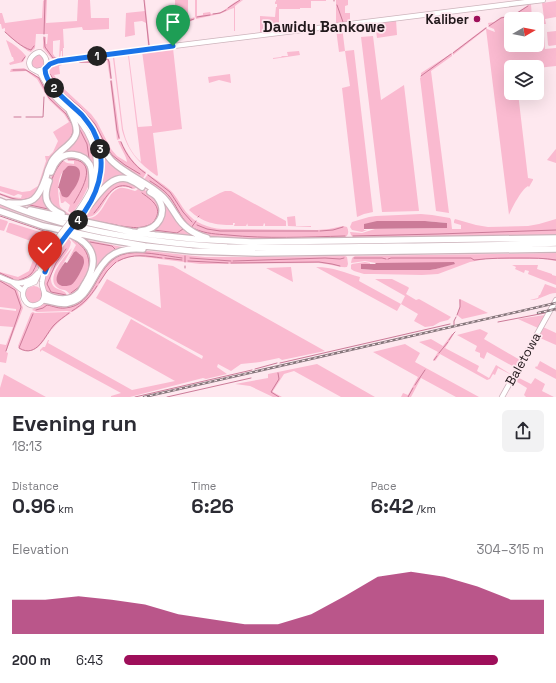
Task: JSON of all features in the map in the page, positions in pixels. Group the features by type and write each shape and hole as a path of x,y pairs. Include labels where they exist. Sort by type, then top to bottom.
{"highway":[{"path":"1,202 26,203 34,200 38,196 41,192 51,162 72,142 76,136 76,126 70,112"},
{"path":"97,140 110,160 118,167 161,195 187,228 201,236 217,240"},
{"path":"67,218 51,208 46,198 47,185 57,160 63,156 71,154 84,158 89,163 91,168 92,187"},
{"path":"86,209 110,182 123,178 130,180 142,186 157,198 162,212 159,221 152,228 132,232"},
{"path":"1,202 41,216 83,228 144,240 204,246 255,248 481,246 556,243"},
{"path":"16,208 33,210 132,232 182,238 217,240 258,242 556,238"},
{"path":"0,211 43,226 100,238 158,248 192,251 258,253 556,249"},
{"path":"44,297 59,299 71,298 82,290 93,268 92,254 85,243 78,238 58,229"},
{"path":"472,239 513,244"},
{"path":"44,297 63,304 75,301 81,297 101,266 112,255 127,249 158,248"}],"street":[{"path":"38,71 46,68 51,63 58,61 543,0"},
{"path":"0,277 22,286 35,282 50,249 76,214 92,187 95,174 95,152 86,130 74,115 54,96 40,73 30,66 32,56 40,52 46,59 46,74 54,88 61,97 86,119 93,131 97,140 102,161 100,178 96,191 82,215 50,259 43,276 42,286 44,297 38,304 33,306 24,300 23,291 26,286"},
{"path":"46,59 58,61"},
{"path":"13,283 32,280 42,268"},
{"path":"35,282 42,286"},
{"path":"13,283 23,291"},
{"name":"Baletowa","path":"502,397 556,300"}],"shaded area":[{"path":"44,0 47,0 46,23 77,21 78,0 90,0 91,18 109,18 109,29 83,30 82,27 63,29 63,57 70,57 62,58 61,51 59,59 60,40 53,41 53,54 55,57 58,57 58,59 52,59 43,48 43,38 46,37 47,44 48,34 36,34 35,48 31,52 28,51 5,32 5,28 2,29 0,24 0,13 2,13 5,23 42,18"},
{"path":"144,0 150,47 148,47 146,23 142,21 134,22 135,35 125,37 126,13 145,11"},
{"path":"175,0 188,0 188,19 195,17 194,20 175,27"},
{"path":"195,0 197,0 197,16 203,15 203,13 210,12 211,14 220,12 235,2 243,0 235,6 235,31 234,8 196,19"},
{"path":"276,0 326,1 311,1 311,8 279,9 279,31 262,33 260,32 260,16 275,17 277,7 277,4 275,4"},
{"path":"336,0 348,0 348,5 345,6 345,13 350,13 350,22 336,24"},
{"path":"556,1 556,17 545,19 546,24 544,24 542,3"},
{"path":"531,4 532,12 518,12"},
{"path":"504,16 504,52 544,52 544,36 545,49 556,48 556,66 544,67 544,60 504,60 504,100 519,100 528,178 533,179 529,187 528,186 525,188 514,204 509,215 486,29 453,55 453,52 486,27 487,29 495,32 494,29 489,27 488,23 494,22"},
{"path":"396,20 397,35 377,38 375,23"},
{"path":"342,27 345,51 339,52 336,28"},
{"path":"556,31 556,45 549,46 547,32"},
{"path":"373,36 381,100 404,85 419,211 382,212 361,37"},
{"path":"6,40 17,47 26,56 23,62 10,65 9,63 14,61"},
{"path":"173,48 182,129 153,133 157,176 138,160 141,162 128,55 138,127 152,126 142,51"},
{"path":"354,50 373,212 357,217 342,88 350,86 345,51"},
{"path":"299,51 300,55 273,59 288,56 287,52"},
{"path":"452,53 452,56 431,71 449,213 436,211 420,78 421,73"},
{"path":"38,55 43,57 45,62 43,67 38,69 33,67 31,62 33,57"},
{"path":"114,56 123,129 127,143 136,157 127,145 122,130 113,58"},
{"path":"107,57 110,61 112,79 110,79 107,60 79,63 80,60 94,60"},
{"path":"60,63 62,65 59,66 60,74 54,75 62,87 91,114 97,122 111,149 117,156 127,162 118,141 121,141 134,162 146,172 142,180 114,161 102,144 91,122 62,95 49,77 48,73 53,65"},
{"path":"24,68 40,78 51,97 69,115 74,124 74,133 54,169 35,196 23,201 0,195 0,193 21,198 22,195 18,194 14,196 0,191 0,186 22,192 30,191 38,186 46,161 45,156 49,156 53,152 58,141 53,132 69,122 64,114 49,100 37,79 26,71 10,72 11,69"},
{"path":"230,74 231,83 219,80 209,83 208,77"},
{"path":"112,80 120,137 120,139 117,140 110,81"},
{"path":"78,122 86,134 90,145 93,157 94,172 84,156 62,155 68,148"},
{"path":"556,149 556,163 547,160 555,150"},
{"path":"102,152 128,176 111,179 98,191 104,170"},
{"path":"75,156 86,162 90,169 90,181 82,199 72,214 68,211 70,205 65,201 61,203 59,191 60,193 71,166 63,171 58,185 59,205 71,216 59,212 48,200 49,184 55,166 63,159 66,163 74,164 74,161 68,161 67,158"},
{"path":"68,166 77,167 80,173 76,185 69,196 66,197 62,196 58,188 63,171"},
{"path":"148,174 171,190 184,210 190,216 207,226 222,229 317,230 343,226 347,227 348,233 344,238 237,238 205,235 185,224 171,205 143,181"},
{"path":"122,180 135,184 134,187 138,186 134,189 121,187 115,189 96,214 91,217 84,217 87,213 86,212 108,186"},
{"path":"139,187 141,191 143,189 151,194 158,202 160,213 157,220 149,227 135,229 82,219 96,216 111,195 120,188 135,191"},
{"path":"225,191 231,191 286,221 286,226 265,226 264,223 263,226 248,226 247,223 246,226 234,226 235,223 233,223 233,225 215,224 199,218 189,210"},
{"path":"43,192 49,210 26,206 36,200"},
{"path":"159,195 198,237 148,232 161,221"},
{"path":"0,205 64,225 62,227 0,207"},
{"path":"421,214 450,218 452,229 461,229 461,225 454,223 455,219 488,227 528,226 556,219 556,235 356,238 351,235 350,232 362,233 375,229 446,228 447,223 425,221 364,224 364,230 367,230 362,232 352,230 350,227 352,222 369,217"},
{"path":"295,216 296,226 311,227 288,226 287,217"},
{"path":"0,219 8,222 4,231 0,230"},
{"path":"377,221 425,221 447,223 447,228 364,229 364,224"},
{"path":"9,223 43,233 56,235 34,275 23,282 13,280 0,274 0,272 18,277 29,271 39,244 6,232"},
{"path":"140,235 173,239 478,241 478,243 277,245 226,244 173,240"},
{"path":"69,236 86,247 91,256 90,270 78,290 70,295 66,290 58,288 54,284 53,279 57,268 72,248 60,270 80,254 75,251 68,260 76,245"},
{"path":"68,237 71,242 70,247 54,270 51,280 52,284 56,288 64,292 67,296 60,297 47,293 44,281 49,265 55,254"},
{"path":"83,239 122,247 106,256 95,270 95,264"},
{"path":"140,250 205,257 345,256 347,257 348,264 347,267 344,267 318,263 200,264 136,256 126,258 108,270 89,299 72,312 37,312 32,310 44,303 69,305 76,303 87,294 107,262 120,253"},
{"path":"76,251 83,257 84,263 82,268 77,278 71,285 62,286 57,281 58,275 65,262 67,263"},
{"path":"556,253 556,261 543,259 486,259 470,262 438,274 364,274 351,269 352,264 365,262 370,264 361,264 361,269 430,270 455,263 376,263 365,261 351,263 352,258 355,256"},
{"path":"454,262 455,264 430,270 361,269 361,264"},
{"path":"158,264 173,266 325,351 282,360 279,358 241,364 231,371 218,364 217,367 227,374 206,379 203,378 130,397 111,397 121,393 42,350 40,352 49,340 48,343 132,390 175,381 116,348 131,319 202,359 203,356 96,298 107,279 161,308"},
{"path":"512,265 538,265 537,269 556,276 556,285 528,274 529,271 525,270 524,273 515,269 516,267"},
{"path":"291,267 293,282 266,268"},
{"path":"316,267 333,269 360,277 359,281 401,304 397,311"},
{"path":"375,279 392,279 408,287 409,288 406,294 416,300 419,299 451,317 448,320 433,326 425,327 414,321 418,314 401,304 405,296"},
{"path":"0,280 17,289 23,308 6,352 8,353 6,363 0,362 0,344 6,345 13,327 0,326 0,309 16,311 16,309 0,307"},
{"path":"545,284 556,288 556,293 537,299 530,300 538,298"},
{"path":"34,286 40,289 43,295 40,301 34,304 28,301 25,295 28,289"},
{"path":"459,299 488,313 462,319 457,315 460,306"},
{"path":"31,313 71,313 57,324 40,346 31,351 26,351 19,349 18,346"},
{"path":"545,315 538,328 518,319"},
{"path":"543,327 556,333 556,345 540,338"},
{"path":"480,329 488,333 484,339 520,360 516,368 487,352 484,359 480,357 480,353 475,351 477,346 457,335"},
{"path":"452,334 454,334 445,348 479,366 477,371 489,378 496,365 512,375 498,368 495,375 493,374 490,379 487,380 440,354 435,361 433,360 438,352 419,342 431,339 443,346"},
{"path":"405,344 420,353 415,362 479,397 456,397 421,378 411,397 401,397 403,393 408,395 418,377 373,352"},
{"path":"540,361 556,370 556,379 535,368"},
{"path":"317,364 375,397 341,397 294,371 284,374 273,391 282,397 273,397 250,386 235,384 268,378 268,374"},
{"path":"4,374 46,397 0,397 0,388"},
{"path":"515,376 531,384 535,378 545,384 542,391 554,397 526,397 524,395 527,388 514,380"}],"waterway":[{"path":"44,34 45,0"},
{"path":"144,0 149,46"},
{"path":"228,8 240,0"},
{"path":"337,5 343,22"},
{"path":"489,26 501,18 514,15 528,6"},
{"path":"213,14 226,10"},
{"path":"197,17 210,15"},
{"path":"188,21 194,19"},
{"path":"453,53 486,28"},
{"path":"5,32 27,49 31,50 34,46"},
{"path":"44,37 45,47 53,58 56,58"},
{"path":"421,76 451,54"},
{"path":"22,61 25,57"},
{"path":"80,62 92,62 108,59 111,78"},
{"path":"13,70 26,70 39,78 49,98 66,114 73,126 73,132 70,139 50,158 43,177"},
{"path":"50,74 61,91 81,108 95,124 112,155 140,174"},
{"path":"111,81 119,138"},
{"path":"26,117 43,117 44,97"},
{"path":"14,117 21,117"},
{"path":"80,130 87,144 89,158"},
{"path":"121,142 125,151 137,167 145,173"},
{"path":"68,159 78,160 84,164 86,169 84,182 74,203"},
{"path":"52,205 49,194 51,182 56,170 63,161"},
{"path":"148,175 170,192 183,212 192,222"},
{"path":"150,181 168,194 189,225"},
{"path":"94,213 110,192 115,188 120,186 132,188"},
{"path":"121,226 134,228 148,226 155,219 157,214 156,206 152,200 142,193"},
{"path":"0,194 20,200 32,197"},
{"path":"30,205 48,209"},
{"path":"0,216 47,232"},
{"path":"94,221 117,225"},
{"path":"191,228 196,221"},
{"path":"197,225 207,229 220,231 318,231"},
{"path":"320,231 333,230 343,227"},
{"path":"154,230 177,233 183,229"},
{"path":"195,229 212,234 257,237 345,236"},
{"path":"353,236 556,230"},
{"path":"17,281 31,274 47,239"},
{"path":"74,240 86,252 89,260 89,269"},
{"path":"90,242 112,246 115,249"},
{"path":"66,249 56,263 47,284 51,292 66,295"},
{"path":"36,310 47,305 58,308 75,306 89,293 112,260 121,255 128,253 143,253 182,258"},
{"path":"118,261 135,256 162,258"},
{"path":"185,256 185,262"},
{"path":"165,258 182,260"},
{"path":"190,258 231,261"},
{"path":"233,261 344,258"},
{"path":"354,258 386,259"},
{"path":"388,259 471,258 474,260 498,258 543,258 556,260"},
{"path":"188,261 228,263"},
{"path":"99,283 107,271 116,262"},
{"path":"231,263 319,262 340,266"},
{"path":"85,277 88,272"},
{"path":"0,273 13,279"},
{"path":"71,293 79,287 84,279"},
{"path":"0,281 15,290 21,307 6,351"},
{"path":"72,311 80,306 92,294 97,286"},
{"path":"457,315 460,307 460,300"},
{"path":"33,314 19,348 25,351 36,348 44,340 54,325 69,313"},
{"path":"498,322 545,313"},
{"path":"454,325 456,317"},
{"path":"280,363 450,324"},
{"path":"449,340 455,332"},
{"path":"439,353 448,342"},
{"path":"434,360 437,356"},
{"path":"255,369 277,363"},
{"path":"135,397 252,370"},
{"path":"415,385 425,370"},
{"path":"278,373 279,379 271,392 279,397"},
{"path":"167,397 251,378"},
{"path":"408,397 413,388"}],"railway":[{"path":"144,397 556,303"},
{"path":"538,313 556,309"}],"place":[{"name":"Kaliber","path":"477,19"}],"district":[{"name":"Dawidy Bankowe","path":"324,26"}],"route":[{"path":"45,272 56,249 91,201 98,185 102,166 99,146 89,123 56,91 48,80 45,71 46,67 51,63 58,61 173,46"}]}
